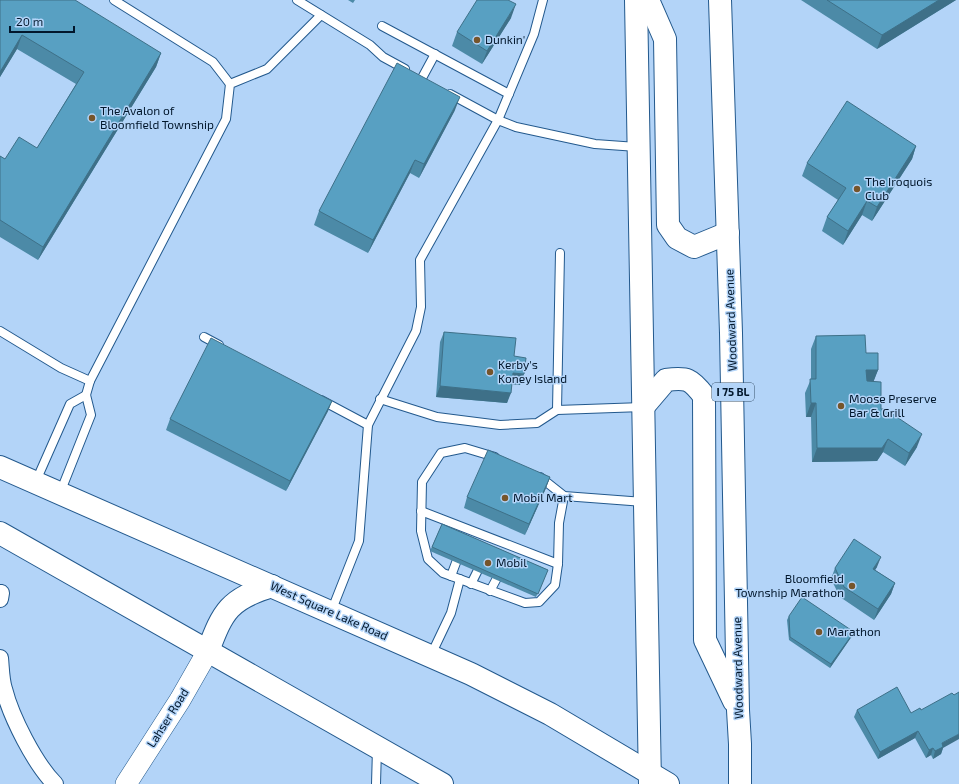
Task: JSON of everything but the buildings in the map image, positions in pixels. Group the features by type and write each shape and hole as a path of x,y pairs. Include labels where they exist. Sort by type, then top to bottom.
{"main road":[{"path":"636,0 650,778"},
{"path":"648,0 665,39 668,225 677,238 694,247 728,232"},
{"name":"Woodward Avenue","path":"720,0 728,232 740,784"},
{"path":"643,407 666,380 681,378 693,382 704,396 705,640 738,710"},
{"name":"West Square Lake Road","path":"0,467 431,656 527,702 650,778 668,784"},
{"path":"0,533 440,783"},
{"path":"208,651 219,621 232,604 253,592 272,586"}],"street":[{"name":"Lahser Road","path":"126,784 208,651"},
{"path":"0,658 5,710 55,784"}],"lane":[{"path":"60,494 91,415 86,395 90,381 226,119 230,84 214,62 114,0"},
{"path":"297,0 370,45 383,57 425,80 435,54"},
{"path":"331,612 359,541 368,425 416,331 421,307 420,260 498,120 534,34 543,0"},
{"path":"230,84 267,69 321,15"},
{"path":"382,26 509,94"},
{"path":"442,90 498,120 516,127 596,144 638,147"},
{"path":"557,410 560,253"},
{"path":"0,331 62,368 90,381"},
{"path":"204,337 224,348"},
{"path":"35,483 70,404 86,395"},
{"path":"313,396 368,425"},
{"path":"380,399 437,417 500,425 536,423 557,410 643,407"},
{"path":"506,461 465,448 441,453 422,482 421,531 428,559 443,573 490,591 510,595 525,604 539,602 555,585 558,564 559,523 564,496"},
{"path":"533,472 564,496 644,502"},
{"path":"422,511 490,542 529,557 558,564"},
{"path":"451,576 457,560"},
{"path":"471,584 478,570"},
{"path":"490,591 496,578"},
{"path":"431,656 452,613 460,580"},
{"path":"376,784 377,746"}],"place":[{"name":"Dunkin'","path":"477,40"},
{"name":"The Avalon of Bloomfield Township","path":"92,118"},
{"name":"The Iroquois Club","path":"857,189"},
{"name":"Kerby's Koney Island","path":"490,372"},
{"name":"Moose Preserve Bar & Grill","path":"841,406"},
{"name":"Mobil Mart","path":"505,498"},
{"name":"Mobil","path":"488,563"},
{"name":"Bloomfield Township Marathon","path":"852,586"},
{"name":"Marathon","path":"819,632"}]}
